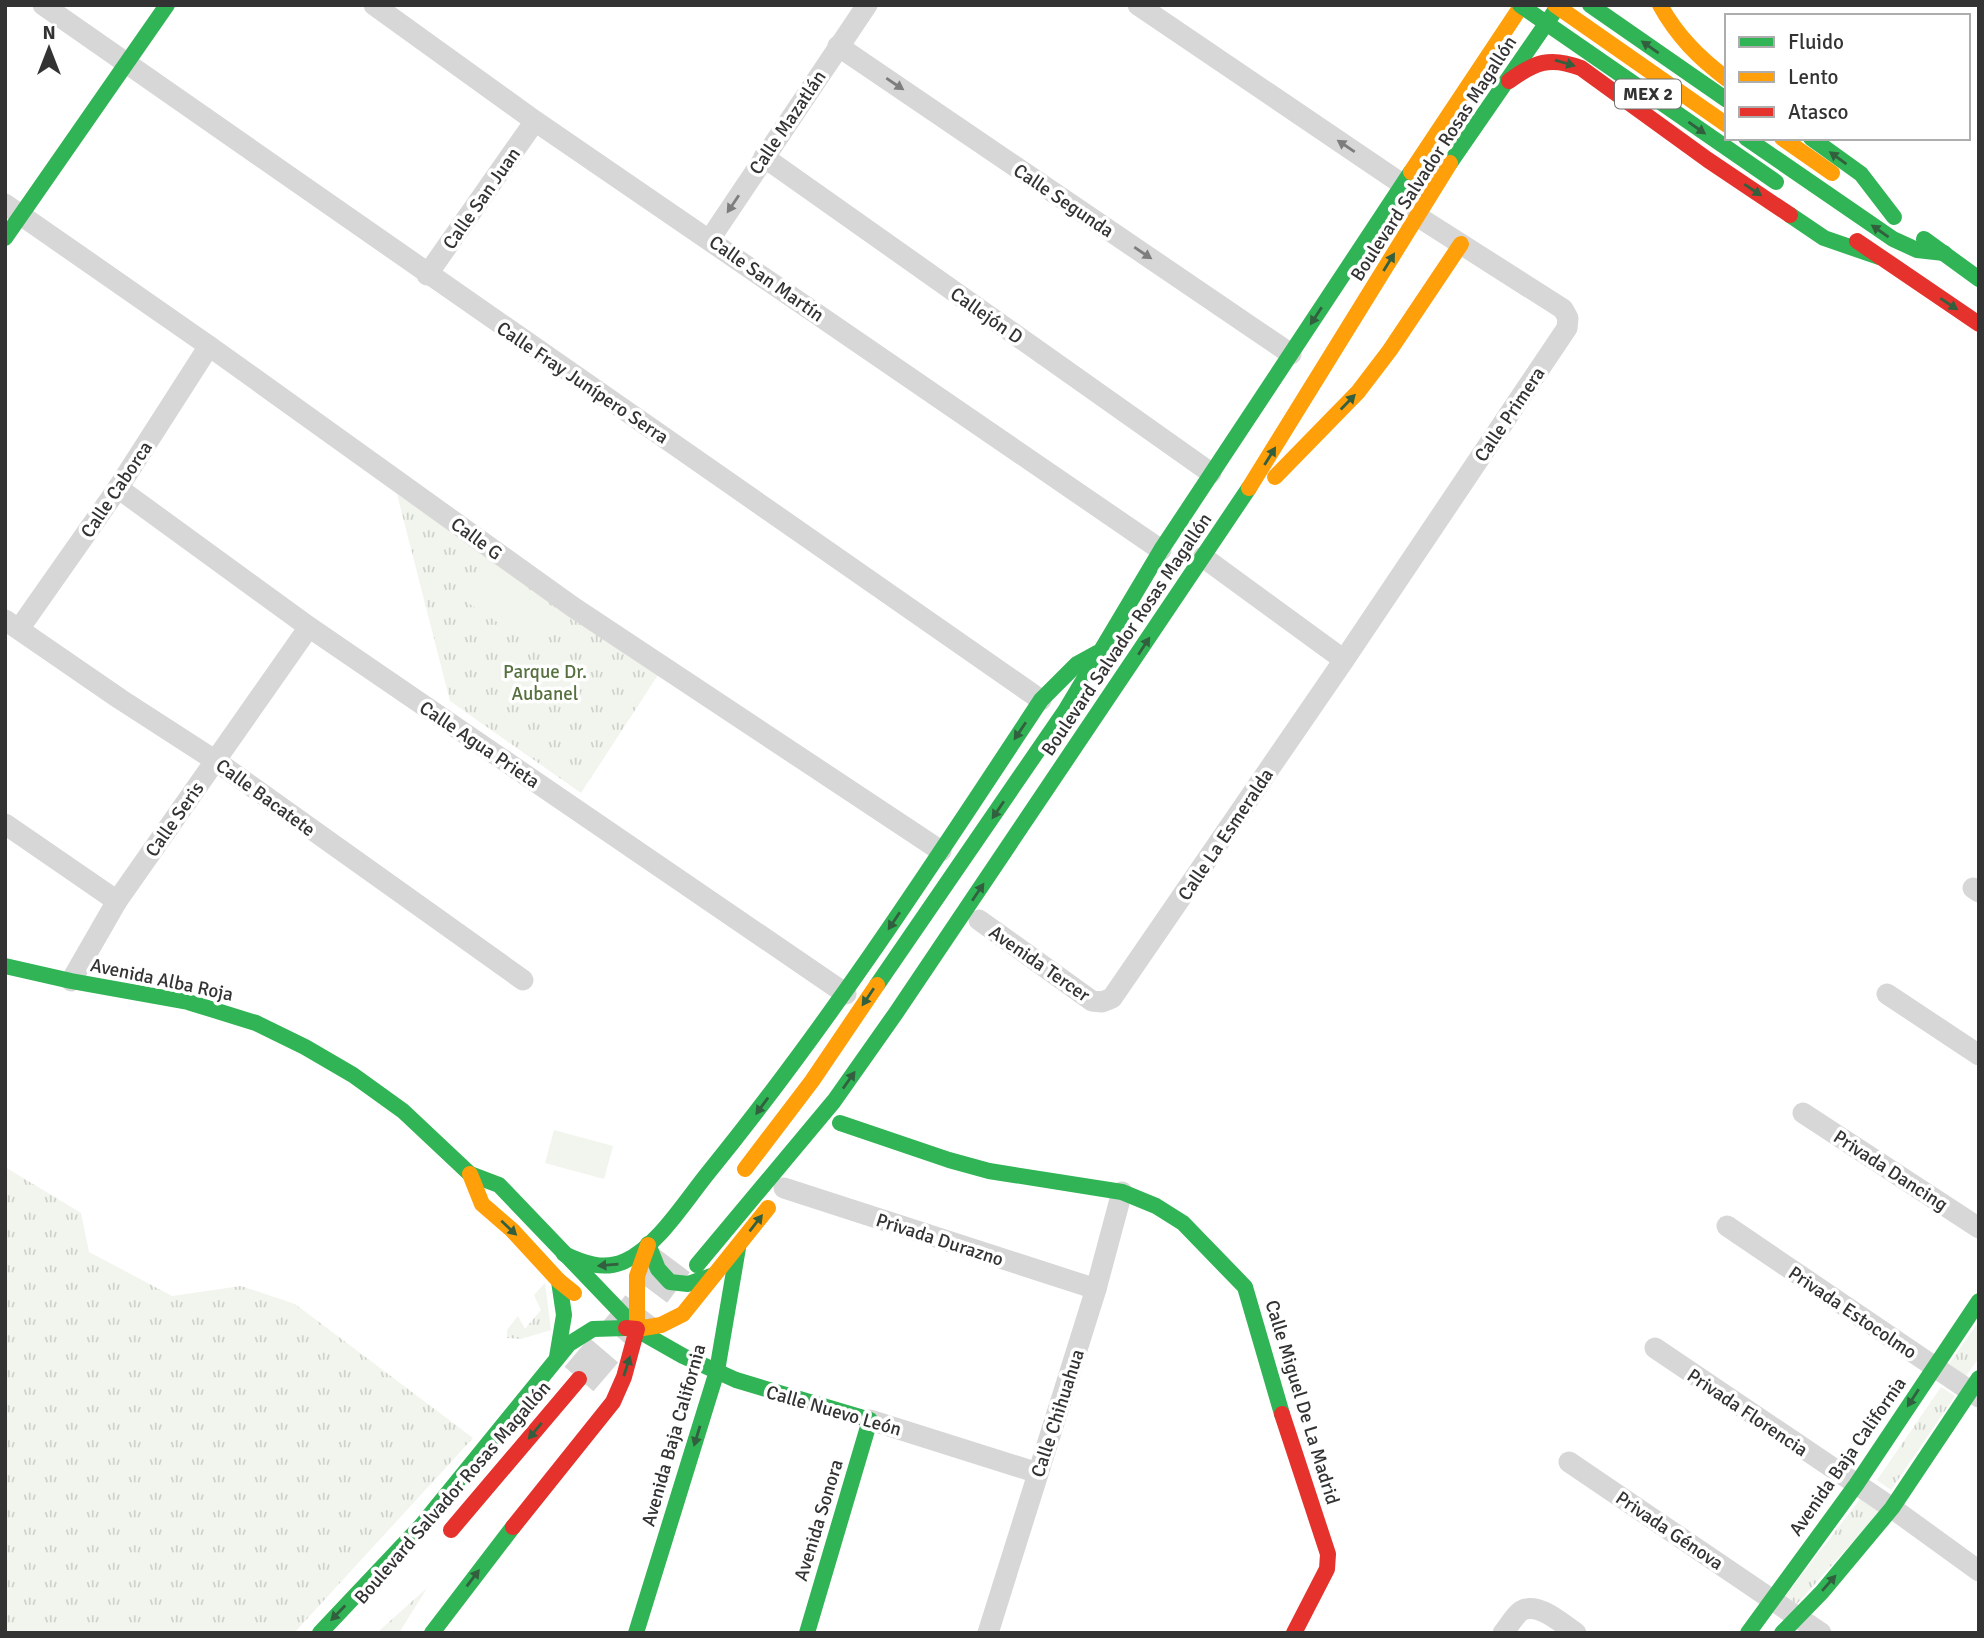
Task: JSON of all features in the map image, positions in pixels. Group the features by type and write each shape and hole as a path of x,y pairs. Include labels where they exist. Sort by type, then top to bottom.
{"main road":[{"path":"5,238 13,210 127,62 167,5"},
{"name":"Boulevard Salvador Rosas Magallón","path":"739,1177 812,1081 1065,711 1161,550 1521,5"},
{"name":"MEX 2","path":"1521,5 1781,186"},
{"path":"1509,23 1533,5"},
{"path":"1557,5 1725,124"},
{"name":"Boulevard Salvador Rosas Magallón","path":"697,1265 834,1101 1107,703 1265,465 1438,181 1557,5"},
{"name":"MEX 2","path":"1590,5 1725,99"},
{"path":"1660,5 1670,26 1690,51 1725,77"},
{"path":"1488,54 1492,17"},
{"path":"1505,84 1537,63 1550,59 1564,60 1581,68 1707,160 1824,238 1879,257"},
{"path":"1749,140 1893,239 1917,250 1944,253"},
{"path":"1785,140 1979,279"},
{"path":"1814,140 1861,174 1904,225"},
{"path":"1838,227 1979,324"},
{"path":"1209,548 1358,391 1390,350 1461,244"},
{"path":"564,1254 603,1266 626,1262 648,1244 751,1122 846,994 1041,700 1077,664 1102,651"},
{"path":"1076,774 1107,703"},
{"name":"Avenida Alba Roja","path":"5,966 188,1002 256,1023 305,1046 403,1111 470,1174 499,1185 637,1329"},
{"name":"Calle Miguel De La Madrid","path":"840,1122 989,1171 1122,1192 1156,1206 1183,1223 1245,1287 1287,1432 1328,1554 1327,1569 1294,1633"},
{"name":"Avenida Alba Roja","path":"470,1174 482,1204 512,1230 559,1282 591,1307 637,1329"},
{"path":"320,1633 421,1526 557,1357 580,1334 593,1328 608,1326 637,1329 670,1323 683,1314 788,1183"},
{"path":"648,1244 659,1272 678,1285 691,1285 714,1275"},
{"path":"432,1633 495,1549 613,1402 624,1377 637,1329 636,1271 648,1244"},
{"name":"Avenida Baja California","path":"636,1633 717,1371 739,1245"},
{"path":"557,1357 564,1315 559,1282"},
{"name":"Avenida Baja California","path":"1748,1633 1856,1485 1979,1301"},
{"name":"Calle Nuevo León","path":"637,1329 660,1344 763,1389 870,1420"},
{"path":"557,1357 575,1358"},
{"path":"607,1376 613,1402"},
{"name":"Boulevard Salvador Rosas Magallón","path":"438,1545 579,1379"},
{"path":"1782,1633 1822,1592 1892,1508 1976,1389"},
{"name":"Avenida Sonora","path":"807,1633 870,1420"}],"street":[{"name":"Calle Fray Junípero Serra","path":"43,5 427,275 1041,700"},
{"name":"Calle San Martín","path":"374,5 535,121 1161,550"},
{"name":"Calle Mazatlán","path":"709,239 867,5"},
{"path":"1138,5 1402,184"},
{"name":"Calle Segunda","path":"838,46 1291,354"},
{"name":"Calle San Juan","path":"427,275 535,121"},
{"name":"Callejón D","path":"764,157 1211,473"},
{"name":"Calle G","path":"13,210 209,346 573,607 941,851"},
{"name":"Calle Primera","path":"1344,660 1567,328 1568,318 1563,309 1417,216"},
{"name":"Calle Caborca","path":"12,624 118,488 209,346"},
{"name":"Calle Agua Prieta","path":"118,488 309,627 846,994"},
{"path":"1209,548 1344,660"},
{"name":"Calle Bacatete","path":"12,624 216,761 523,980"},
{"name":"Calle Seris","path":"71,981 117,901 309,627"},
{"name":"Calle La Esmeralda","path":"1102,1002 1112,998 1344,660"},
{"path":"5,824 117,901"},
{"name":"Avenida Tercer","path":"979,921 1092,1001 1102,1002"},
{"path":"1887,994 1979,1055"},
{"name":"Privada Dancing","path":"1803,1113 1979,1228"},
{"name":"Privada Durazno","path":"788,1183 1096,1289"},
{"name":"Calle Chihuahua","path":"988,1633 1096,1289 1122,1192"},
{"name":"Privada Estocolmo","path":"1727,1226 1933,1367 1976,1389"},
{"name":"Privada Florencia","path":"1655,1348 1892,1508 1979,1571"},
{"name":"Calle Nuevo León","path":"870,1420 1038,1473"},
{"name":"Privada Génova","path":"1569,1462 1797,1616"},
{"path":"1503,1633 1520,1612 1530,1608 1542,1611 1576,1633"},
{"path":"1797,1616 1821,1633"}],"green space":[{"name":"Parque Dr. Aubanel","path":"397,494 658,675 581,793 450,701"},
{"path":"491,566 559,611 535,647 467,602"},
{"path":"554,1130 613,1146 604,1179 545,1163"},
{"path":"5,1167 81,1213 89,1252 172,1296 241,1286 295,1304 473,1438 294,1633 5,1633"},
{"path":"545,1283 551,1330 521,1339 507,1338 507,1330 518,1316 525,1329 541,1310 534,1295"},
{"path":"1979,1321 1979,1358 1966,1376 1949,1364"},
{"path":"1941,1387 1955,1396 1891,1490 1877,1480"},
{"path":"1860,1499 1880,1512 1796,1605 1784,1598"},
{"path":"427,1588 399,1633 377,1633 379,1631"}],"tunnel":[{"path":"579,1379 638,1310 682,1251"}],"traffic: fast":[{"path":"5,238 167,5"},
{"path":"1520,5 1776,182"},
{"path":"1450,163 1559,5"},
{"path":"1590,5 1725,99"},
{"path":"1749,140 1893,239 1917,250 1944,253"},
{"path":"1814,140 1861,174 1894,217"},
{"path":"877,985 1065,711 1161,550 1411,172"},
{"path":"1790,215 1824,238 1879,257"},
{"path":"1924,239 1979,279"},
{"path":"697,1265 834,1101 1249,488"},
{"path":"564,1254 594,1265 617,1264 637,1254 660,1234 753,1116 839,1000 1041,700 1077,664 1097,653"},
{"path":"5,966 188,1002 256,1023 305,1047 353,1075 403,1111 470,1174 499,1185 637,1329"},
{"path":"840,1123 989,1171 1122,1192 1156,1206 1183,1223 1245,1287 1282,1414"},
{"path":"648,1244 658,1269 670,1282 688,1284 714,1275"},
{"path":"636,1633 717,1371 738,1248"},
{"path":"557,1357 564,1315 559,1281"},
{"path":"1748,1633 1856,1485 1979,1301"},
{"path":"632,1327 683,1356 736,1380 870,1420 807,1633"},
{"path":"320,1633 421,1526 569,1344 593,1329 626,1328"},
{"path":"1782,1633 1822,1592 1892,1508 1979,1378"},
{"path":"432,1633 513,1527"}],"traffic: slow":[{"path":"1411,172 1522,5"},
{"path":"1555,5 1725,124"},
{"path":"1660,5 1689,46 1725,77"},
{"path":"1785,140 1832,173"},
{"path":"1249,488 1450,163"},
{"path":"1275,477 1358,392 1390,350 1461,244"},
{"path":"745,1169 812,1081 877,985"},
{"path":"470,1174 482,1204 512,1230 559,1281 574,1293"},
{"path":"637,1329 661,1325 683,1314 768,1208"},
{"path":"637,1329 637,1276 648,1245"}],"traffic: jam":[{"path":"1509,81 1527,69 1543,63 1560,62 1581,68 1708,160 1790,215"},
{"path":"1857,241 1979,324"},
{"path":"513,1527 613,1402 624,1377 637,1329 626,1328"},
{"path":"451,1530 579,1379"},
{"path":"1282,1414 1328,1554 1327,1569 1294,1633"}]}
